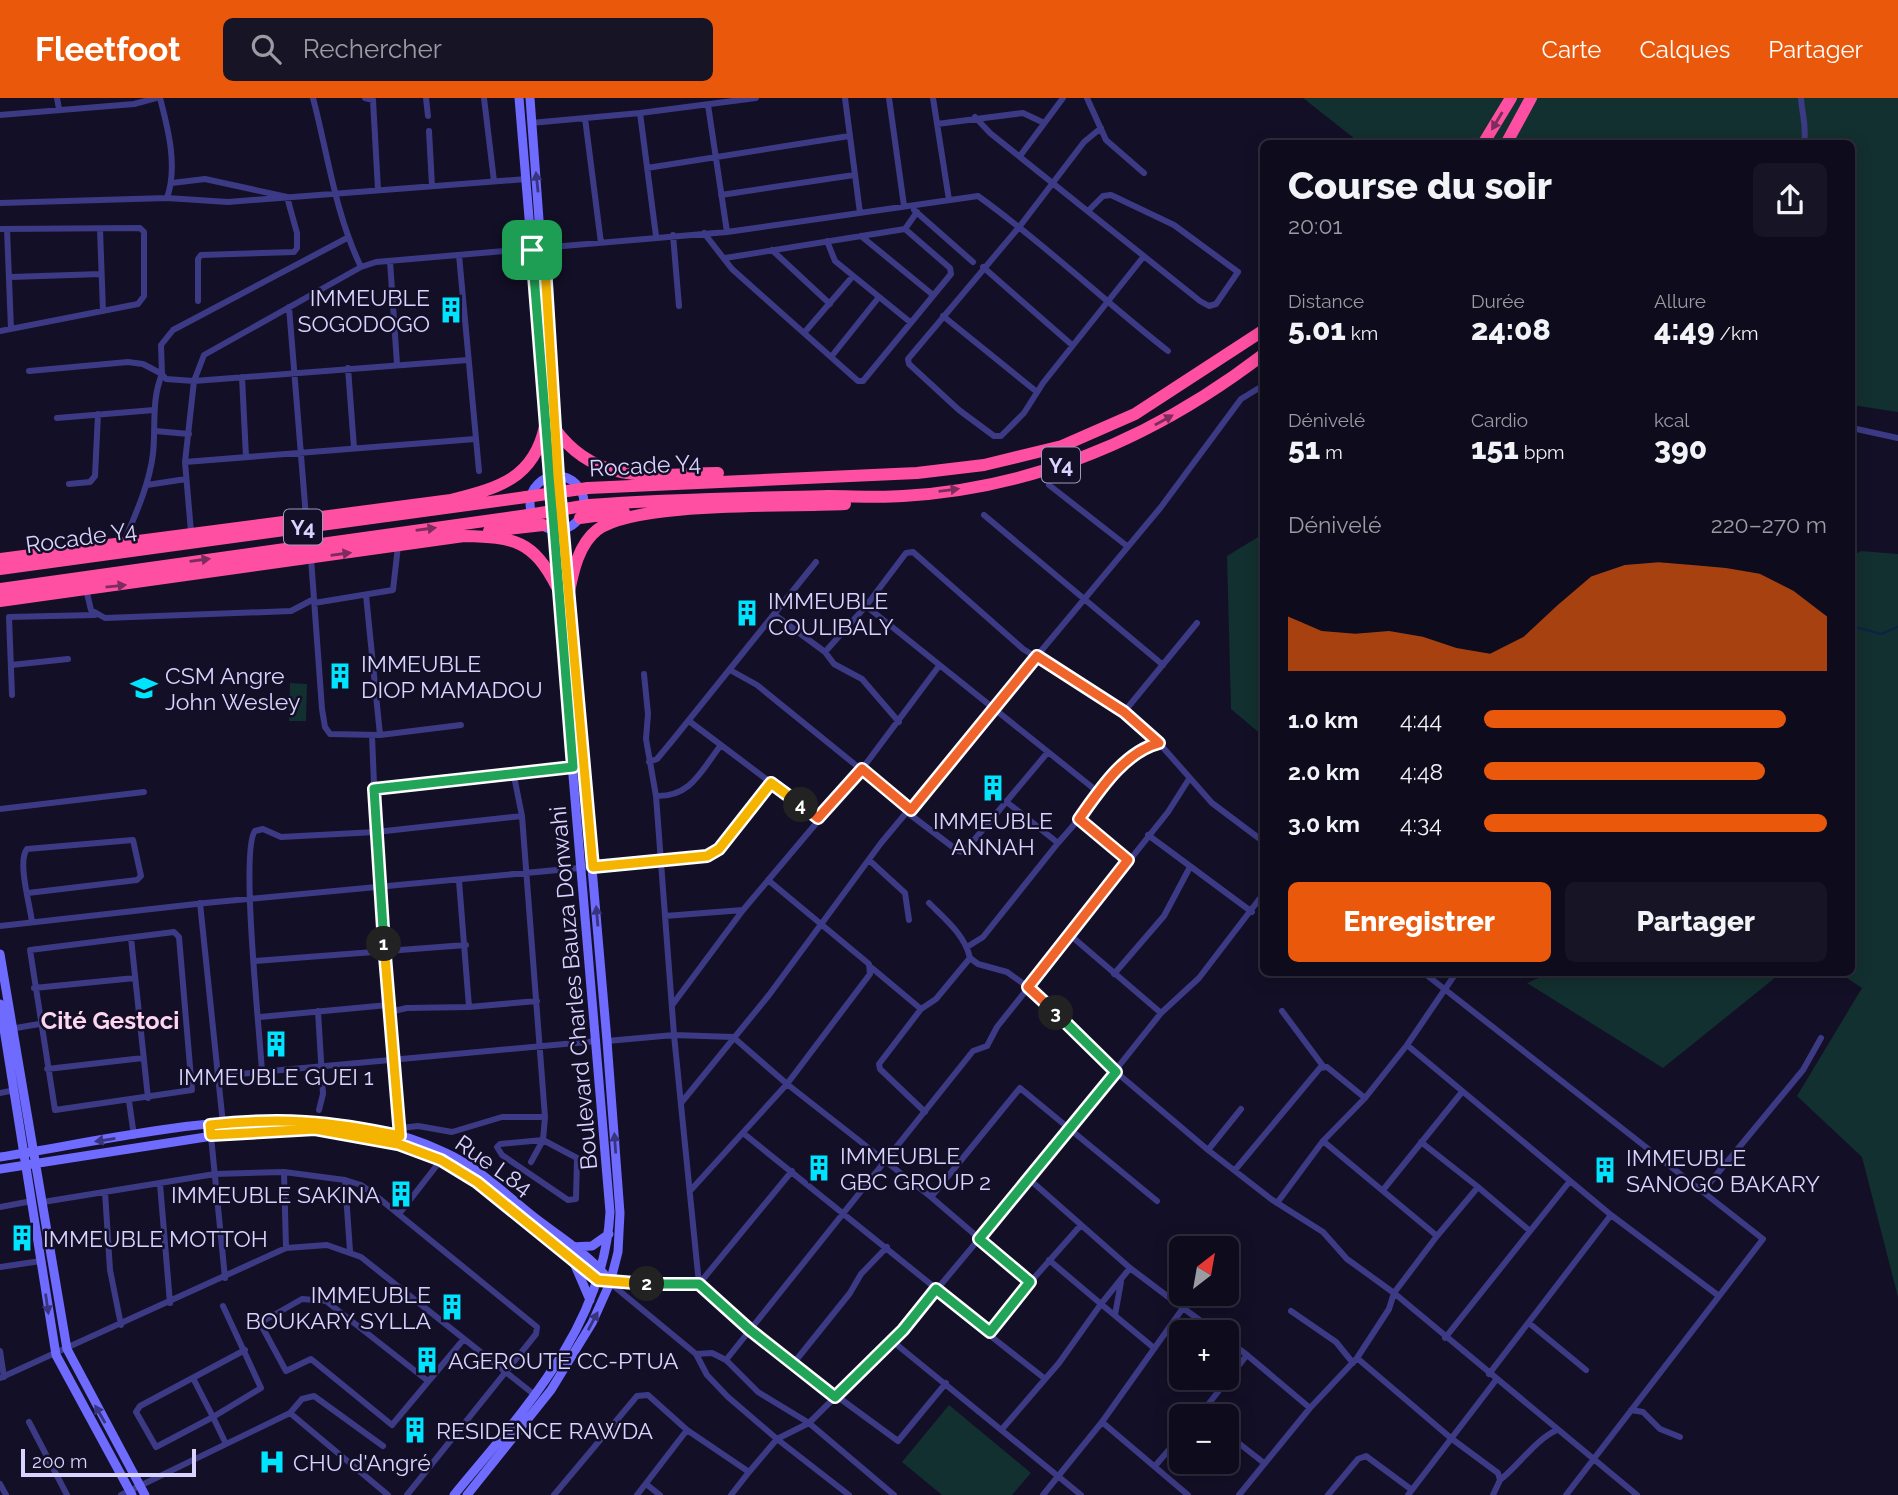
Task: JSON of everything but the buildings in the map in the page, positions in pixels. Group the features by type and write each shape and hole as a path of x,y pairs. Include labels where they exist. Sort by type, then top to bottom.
{"highway":[{"path":"1485,140 1511,98"},
{"path":"1508,140 1531,98"},
{"name":"Rocade Y4","path":"0,569 583,486 882,475 984,465 1062,446 1135,414 1260,333"},
{"name":"Rocade Y4","path":"0,589 589,505 682,500 903,496 984,486 1067,463 1145,431 1211,394 1260,357"},
{"path":"451,500 508,483 536,454 550,428 577,456 613,471 647,475 785,472 882,475"},
{"path":"583,486 647,475"},
{"path":"0,559 306,517 451,500 530,494"},
{"path":"580,518 662,511 827,505 903,496"},
{"path":"464,536 512,539 525,545 544,563 563,590 594,532 617,520 662,511"},
{"path":"0,601 464,536 554,528"}],"main road":[{"name":"Boulevard Charles Bauza Donwahi","path":"454,1495 536,1396 582,1320 600,1276 609,1234 593,867 584,767 554,528 554,477 519,98"},
{"name":"Boulevard Charles Bauza Donwahi","path":"530,98 544,250 550,428"},
{"path":"554,477 583,486 584,501 580,518 554,528 533,513 530,494 554,477"},
{"name":"Boulevard Charles Bauza Donwahi","path":"467,1495 551,1390 592,1323 610,1283 618,1252 620,1213 573,767 563,590"},
{"path":"0,954 18,1090 23,1153 56,1355 128,1494"},
{"path":"0,1004 8,1029"},
{"path":"18,1090 35,1157 67,1349 145,1495"},
{"name":"Rue L84","path":"0,1157 23,1153 35,1157 103,1150 211,1130 223,1124 319,1121 400,1132 474,1168 610,1283"},
{"path":"211,1130 315,1129 398,1144 441,1160 477,1182 569,1250 585,1282 590,1300"},
{"name":"Rue L84","path":"0,1168 25,1164 35,1157 134,1136 211,1130"},
{"path":"569,1250 592,1246 609,1234"}],"street":[{"path":"57,98 59,109"},
{"path":"0,115 134,104 158,98 168,125 172,183 167,198"},
{"path":"322,98 314,99 334,193 348,238 361,267"},
{"path":"425,98 428,116"},
{"path":"484,98 494,181"},
{"path":"531,123 756,98"},
{"path":"845,98 860,213"},
{"path":"889,98 907,206 973,261"},
{"path":"933,98 949,200"},
{"path":"1020,156 1042,122 1063,98"},
{"path":"1087,98 1106,141 1144,173"},
{"path":"1801,98 1802,112 1808,127 1805,140"},
{"path":"370,99 378,190"},
{"path":"708,105 727,232"},
{"path":"640,113 656,236"},
{"path":"937,124 975,117 1023,113 1042,122"},
{"path":"975,117 1088,211 1209,306 1216,304 1238,272 1174,225 1111,195 1103,196 1088,211"},
{"path":"585,118 601,243"},
{"path":"1101,128 1083,142 1020,226 908,359 909,364 959,410 994,436 1001,436 1024,414 1072,345 1144,256"},
{"path":"429,131 432,186"},
{"path":"647,168 849,136"},
{"path":"721,195 854,175"},
{"path":"172,183 205,179 288,197"},
{"path":"0,203 167,198 228,202 526,179"},
{"path":"191,532 185,462 198,365 209,351 361,267 390,261 544,250 656,236 727,232 978,196 1020,226 1105,302 1168,351"},
{"path":"198,301 198,259 201,255 294,252 297,248 297,233 288,197"},
{"path":"725,258 905,229 917,212"},
{"path":"0,331 11,329 103,311 138,304 143,299 144,232 140,229 4,229 11,277 11,329"},
{"path":"100,229 103,311"},
{"path":"704,233 732,269 831,358 858,381 863,381 951,274 950,268 905,229"},
{"path":"673,235 679,306"},
{"path":"861,236 933,295"},
{"path":"123,543 147,485 155,431 154,393 162,374 161,345 173,330 348,238"},
{"path":"827,241 830,257 910,322"},
{"path":"772,250 830,303"},
{"path":"459,255 479,471"},
{"path":"390,261 397,364"},
{"path":"984,267 1072,345"},
{"path":"11,277 101,274"},
{"path":"804,333 853,276"},
{"path":"831,358 879,297"},
{"path":"289,307 303,453 306,517"},
{"path":"943,316 1037,392"},
{"path":"29,370 128,362 143,364 166,379 194,381 468,360"},
{"path":"348,368 354,448"},
{"path":"242,377 246,457"},
{"path":"681,1103 869,860 1161,507 1241,398 1260,387"},
{"path":"57,418 154,410"},
{"path":"69,484 90,482 95,476 98,414"},
{"path":"1855,429 1898,438"},
{"path":"155,431 189,434"},
{"path":"185,462 475,439"},
{"path":"147,485 186,479"},
{"path":"1049,485 1127,546"},
{"path":"984,515 1163,664"},
{"path":"0,617 95,615 118,618 291,611 314,601 366,596 393,590 398,546"},
{"path":"825,652 866,606 906,553 913,552 998,629 1124,712 1159,743 1212,803 1260,839"},
{"path":"311,558 325,727 331,734 340,737 376,735 461,725"},
{"path":"649,762 657,759 689,721 754,636 775,615 816,562"},
{"path":"86,589 88,603 95,615"},
{"path":"366,596 376,735 376,832 400,1132 418,1126 452,1132 502,1117 545,1117"},
{"path":"866,606 1098,792"},
{"path":"775,615 825,652 834,664 862,679 899,722"},
{"path":"9,617 12,695"},
{"path":"1124,712 1197,624"},
{"path":"11,665 68,659"},
{"path":"673,1004 743,911 899,722 939,666"},
{"path":"730,670 757,685 958,851 964,852 1008,803 1048,752"},
{"path":"644,674 649,762 656,796 674,1035 699,1284"},
{"path":"689,721 818,818"},
{"path":"967,947 983,937 1098,792 1135,753 1159,743"},
{"path":"656,796 678,795 688,788 721,745"},
{"path":"374,789 514,776 522,771 584,767"},
{"path":"514,776 522,816 545,1117 543,1140 531,1162"},
{"path":"726,1360 973,1051 987,1046 997,1027 1189,779"},
{"path":"0,926 200,903 380,889 661,858 707,856 719,849 771,783"},
{"path":"0,809 144,792"},
{"path":"1008,803 1058,843"},
{"path":"262,1072 256,961 249,900 250,846 256,831 263,829 281,837 376,832 522,816"},
{"path":"1079,819 1128,860"},
{"path":"1148,835 1252,912"},
{"path":"28,894 137,880 141,876 133,839 27,849 22,861 32,922"},
{"path":"869,860 905,893 909,920"},
{"path":"1114,974 1164,916 1189,867"},
{"path":"768,880 920,1009"},
{"path":"459,881 469,1007"},
{"path":"731,1495 777,1439 809,1423 891,1340 1029,1179 1161,1013 1199,978 1260,899"},
{"path":"200,903 223,1124"},
{"path":"929,903 967,947 970,958 978,964 1007,972 1028,987 1116,1072 1208,1150 1277,1203 1323,1233 1347,1259 1394,1293 1637,1495"},
{"path":"665,916 743,911"},
{"path":"174,932 179,937 193,1086 189,1092 55,1110 30,950 131,938 174,932"},
{"path":"1070,935 1161,1013"},
{"path":"131,938 148,1098"},
{"path":"256,961 466,945"},
{"path":"925,1112 880,1069 881,1059 920,1009 936,999 970,958"},
{"path":"690,1191 787,1084 872,968"},
{"path":"1428,976 1520,1051 1763,1238 1566,1495"},
{"path":"1277,1203 1323,1141 1365,1098 1407,1045 1454,976"},
{"path":"34,988 135,978"},
{"path":"260,1017 318,1011 469,1007 537,1000"},
{"path":"318,1011 323,1094 319,1110"},
{"path":"1282,1011 1323,1066 1365,1098"},
{"path":"8,1029 40,1024"},
{"path":"218,1076 674,1035 733,1037 787,1084 931,1197 1030,1282"},
{"path":"1703,1191 1803,1070 1821,1038"},
{"path":"1407,1045 1611,1215 1719,1296"},
{"path":"47,1069 143,1058"},
{"path":"1235,1170 1323,1066"},
{"path":"931,1197 1020,1088 1157,1201"},
{"path":"0,1093 18,1090"},
{"path":"1383,1190 1462,1091"},
{"path":"129,1101 134,1136"},
{"path":"1208,1150 1241,1109"},
{"path":"211,1130 225,1278"},
{"path":"744,1133 990,1332 990,1337 1045,1378"},
{"path":"543,1140 577,1158 576,1199 573,1201 502,1155 497,1147 500,1143 543,1140"},
{"path":"1323,1141 1437,1236"},
{"path":"1422,1142 1530,1231"},
{"path":"400,1214 441,1160"},
{"path":"699,1284 792,1171"},
{"path":"284,1172 286,1248"},
{"path":"43,1202 215,1174 284,1172 345,1180 361,1185 400,1214 537,1327 536,1334 508,1373 407,1495"},
{"path":"1029,1179 1130,1268 1200,1320"},
{"path":"345,1180 351,1251"},
{"path":"1445,1338 1570,1181"},
{"path":"159,1184 170,1303"},
{"path":"1239,1495 1310,1408 1355,1361 1389,1309 1394,1293 1478,1187"},
{"path":"105,1192 110,1270 121,1325"},
{"path":"0,1207 32,1201"},
{"path":"1489,1374 1611,1215"},
{"path":"990,1332 1081,1225"},
{"path":"0,1351 2,1378 286,1248 327,1245 351,1251 536,1396"},
{"path":"793,1364 850,1293 860,1275 887,1247"},
{"path":"0,1267 41,1261"},
{"path":"1049,1261 1154,1348"},
{"path":"1003,1428 1130,1268"},
{"path":"1115,1315 1123,1277"},
{"path":"610,1283 699,1284 793,1364 898,1441 946,1383"},
{"path":"610,1283 696,1354 707,1375 728,1397 849,1495"},
{"path":"428,1381 326,1301 302,1299 260,1323 286,1371 311,1359 388,1424 395,1422 463,1340"},
{"path":"223,1306 245,1350 261,1388 159,1448 152,1445 136,1412 140,1406 245,1350"},
{"path":"1043,1495 1102,1422 1183,1308"},
{"path":"1291,1311 1336,1342 1355,1361 1498,1473 1500,1479"},
{"path":"1529,1323 1586,1370"},
{"path":"891,1340 1003,1428 1081,1495"},
{"path":"1239,1349 1310,1408"},
{"path":"696,1354 712,1353 726,1360 758,1392 809,1423 894,1495"},
{"path":"1209,1404 1247,1355"},
{"path":"193,1378 226,1444"},
{"path":"1328,1495 1358,1459 1366,1455 1410,1492 1496,1380"},
{"path":"554,1495 637,1396 648,1395 687,1430 749,1472"},
{"path":"128,1494 140,1485 290,1413 298,1402 314,1396 383,1446"},
{"path":"1631,1410 1643,1412 1660,1429 1680,1437"},
{"path":"290,1413 388,1495"},
{"path":"29,1422 67,1495"},
{"path":"1102,1422 1188,1495"},
{"path":"637,1495 687,1430"},
{"path":"1493,1495 1500,1479 1521,1463 1548,1434 1557,1430"},
{"path":"1239,1443 1264,1463"},
{"path":"1155,1466 1169,1450"},
{"path":"646,1484 660,1495"},
{"path":"0,1485 6,1495"}],"green space":[{"path":"1303,98 1898,98 1898,412 1855,405 1855,140 1356,140"},
{"path":"1260,536 1260,733 1231,709 1227,556"},
{"path":"1861,551 1898,554 1898,1297 1862,1157 1797,1096 1862,988 1844,976 1855,976 1855,554"},
{"path":"290,683 307,684 306,721 289,721"},
{"path":"1543,976 1777,976 1663,1068 1527,983"},
{"path":"949,1405 1031,1473 1012,1495 942,1495 902,1462"}],"waterway":[{"path":"1855,627 1881,634 1898,627"}],"place":[{"name":"IMMEUBLE SOGODOGO","path":"451,310"},
{"name":"IMMEUBLE COULIBALY","path":"747,613"},
{"name":"IMMEUBLE DIOP MAMADOU","path":"340,676"},
{"name":"CSM Angre John Wesley","path":"144,688"},
{"name":"IMMEUBLE ANNAH","path":"993,788"},
{"name":"IMMEUBLE GUEI 1","path":"276,1044"},
{"name":"IMMEUBLE GBC GROUP 2","path":"819,1168"},
{"name":"IMMEUBLE SANOGO BAKARY","path":"1605,1170"},
{"name":"IMMEUBLE SAKINA","path":"401,1194"},
{"name":"IMMEUBLE MOTTOH","path":"22,1238"},
{"name":"IMMEUBLE BOUKARY SYLLA","path":"452,1307"},
{"name":"AGEROUTE CC-PTUA","path":"427,1360"},
{"name":"RESIDENCE RAWDA","path":"415,1430"},
{"name":"CHU d'Angré","path":"272,1462"}],"district":[{"name":"Cité Gestoci","path":"110,1020"}],"route":[{"path":"532,250 544,250 558,476 593,867 661,858 707,856 719,849 771,783 818,818 862,769 911,810 1037,656 1124,712 1159,743 1146,746 1135,753 1098,792 1079,819 1128,860 1028,987 1116,1072 979,1239 1030,1282 1003,1312 990,1332 936,1289 903,1330 835,1397 750,1330 699,1284 610,1283 598,1280 477,1182 441,1160 398,1144 353,1133 292,1128 211,1135 210,1125 293,1119 351,1126 400,1136 384,951 374,789 514,776 522,771 573,767 556,587 555,529 532,250"}]}
